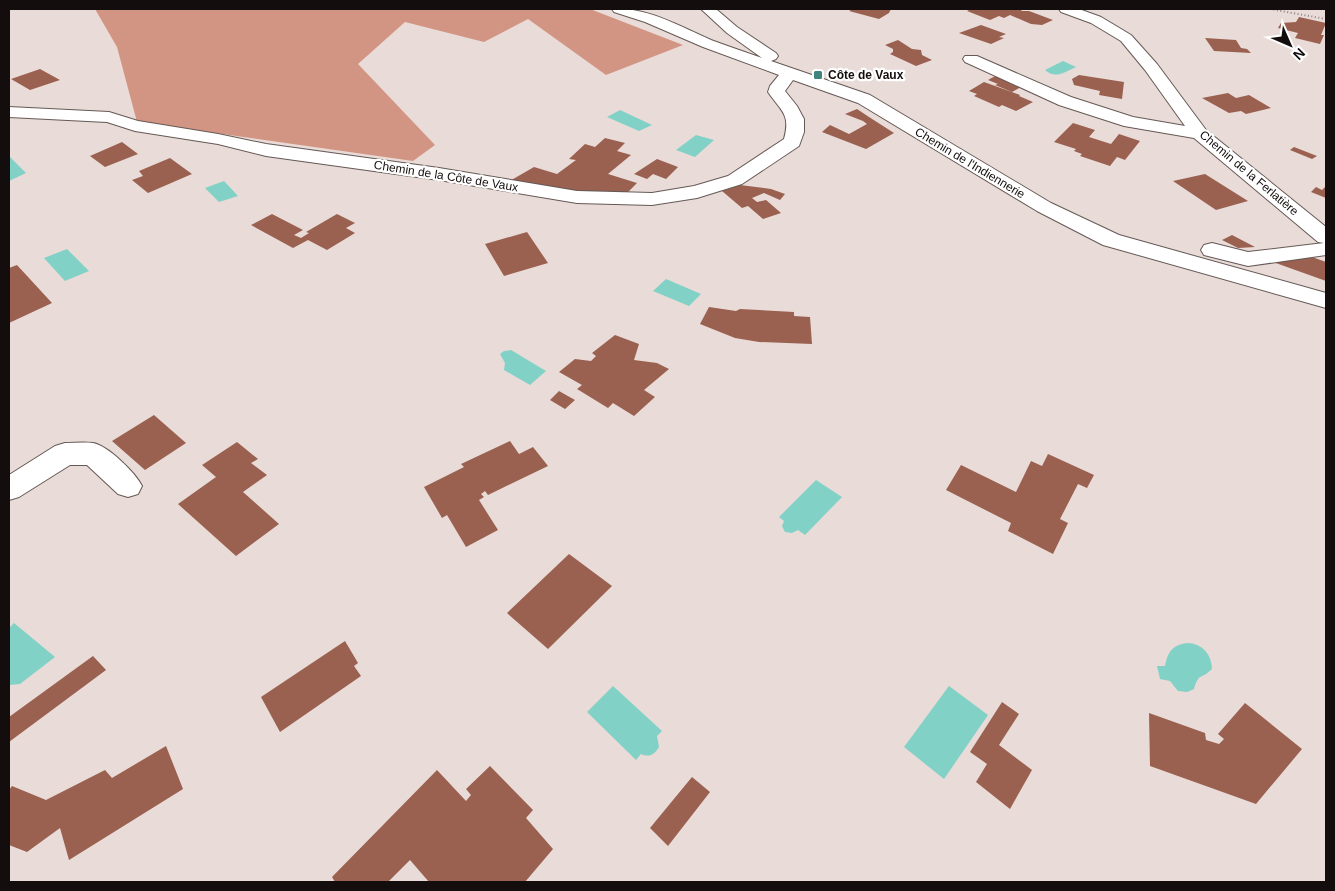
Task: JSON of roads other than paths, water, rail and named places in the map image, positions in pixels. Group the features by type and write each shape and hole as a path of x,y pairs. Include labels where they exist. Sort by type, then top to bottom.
{"street":[{"name":"Chemin de l'Indiennerie","path":"619,9 650,18 708,44 864,99 1044,207 1111,240 1326,301"},
{"path":"708,9 732,30 772,57 790,74"},
{"name":"Chemin de la Ferlatière","path":"1066,9 1096,20 1126,38 1151,67 1200,134 1326,237"},
{"path":"971,59 1065,101 1130,122 1200,134"},
{"name":"Chemin de la Côte de Vaux","path":"9,112 109,117 135,126 218,139 266,150 439,174 577,197 652,199 697,192 735,180 792,142 797,126 792,108 776,92 778,86 790,74"},
{"path":"1141,250 1170,241 1248,258 1326,249"},
{"path":"9,489 65,454 93,454 128,486"}],"water":[{"path":"1063,61 1076,67 1056,75 1045,70"},
{"path":"620,110 652,125 639,131 607,117"},
{"path":"696,135 714,140 695,157 676,150"},
{"path":"9,156 26,173 9,181"},
{"path":"224,181 238,196 219,202 205,188"},
{"path":"67,249 89,271 65,281 44,258"},
{"path":"666,279 701,294 689,306 653,291"},
{"path":"511,350 546,371 530,385 504,370 505,363 500,354"},
{"path":"816,480 842,497 805,535 798,530 792,533 785,532 782,526 784,521 779,517"},
{"path":"14,623 55,657 20,684 9,685 9,628"},
{"path":"1187,643 1197,645 1205,651 1212,664 1212,669 1199,678 1194,689 1187,692 1178,691 1170,681 1160,679 1157,666 1165,666 1174,647"},
{"path":"613,686 662,731 657,736 659,747 652,755 641,754 636,760 587,712"},
{"path":"949,686 988,715 944,779 904,747"}],"place":[{"name":"Côte de Vaux","path":"818,75"}]}
